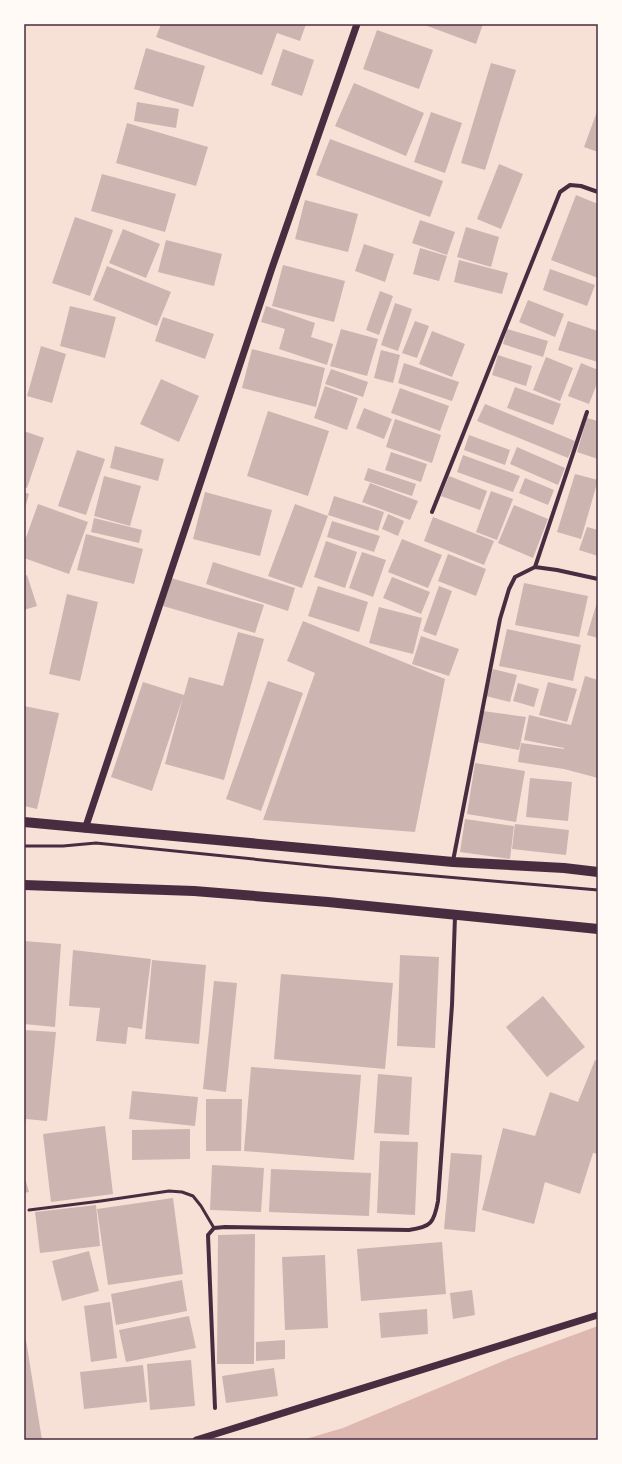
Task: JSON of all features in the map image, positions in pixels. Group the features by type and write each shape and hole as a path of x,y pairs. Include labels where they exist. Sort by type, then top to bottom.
{"main road":[{"path":"24,822 85,829 453,862 564,868 598,872"},
{"path":"24,885 194,891 456,914 598,929"}],"street":[{"path":"85,829 272,268 357,24"},
{"path":"432,512 560,192 570,185 581,186 598,192"},
{"path":"535,567 587,412"},
{"path":"453,862 500,618 509,589 515,577 535,567 598,579"},
{"path":"215,1408 208,1235 214,1228 409,1230 424,1228 436,1215 452,1005 456,914"},
{"path":"196,1440 598,1315"}],"lane":[{"path":"24,846 62,846 96,843 323,866 598,890"},
{"path":"29,1210 169,1191 182,1192 193,1196 201,1206 214,1228"}],"shaded area":[{"path":"598,1326 598,1440 302,1440 343,1428 508,1359"}],"building":[{"path":"161,24 306,24 300,41 277,33 262,75 156,37"},
{"path":"422,24 483,24 476,44"},
{"path":"377,30 433,50 419,89 363,69"},
{"path":"146,48 205,66 193,107 134,89"},
{"path":"283,49 314,60 302,96 271,85"},
{"path":"491,63 516,70 485,170 461,163"},
{"path":"354,83 424,113 406,156 335,126"},
{"path":"137,102 179,109 176,128 134,121"},
{"path":"598,109 598,152 584,147"},
{"path":"431,112 462,123 445,173 414,162"},
{"path":"127,123 208,147 196,186 116,163"},
{"path":"330,139 443,181 430,217 316,175"},
{"path":"499,164 523,174 501,229 477,219"},
{"path":"102,174 176,194 165,232 91,211"},
{"path":"576,195 598,204 598,278 551,260"},
{"path":"305,200 358,214 348,252 295,239"},
{"path":"75,217 113,230 90,296 52,283"},
{"path":"420,220 455,232 447,255 412,243"},
{"path":"466,227 499,237 491,267 457,257"},
{"path":"123,229 160,244 146,278 109,263"},
{"path":"166,240 222,254 214,286 158,272"},
{"path":"364,244 394,254 385,282 355,271"},
{"path":"420,248 447,256 439,281 413,274"},
{"path":"459,260 508,273 502,294 454,282"},
{"path":"283,265 345,281 334,322 272,306"},
{"path":"107,266 171,292 157,326 93,300"},
{"path":"550,269 595,285 587,306 543,290"},
{"path":"380,291 393,296 379,335 366,330"},
{"path":"528,300 564,314 555,337 519,322"},
{"path":"395,303 412,309 398,351 381,345"},
{"path":"70,306 116,317 105,358 60,346"},
{"path":"266,306 315,323 311,337 333,344 327,365 279,349 285,329 261,322"},
{"path":"163,317 214,334 205,359 155,341"},
{"path":"415,321 429,326 417,358 402,353"},
{"path":"568,321 598,331 598,362 558,350"},
{"path":"341,329 378,339 367,376 330,366"},
{"path":"507,329 548,341 543,357 503,344"},
{"path":"432,331 465,344 452,377 419,364"},
{"path":"41,346 66,354 52,403 27,396"},
{"path":"252,349 325,368 316,407 242,388"},
{"path":"381,350 400,355 393,383 374,378"},
{"path":"498,355 532,366 526,386 492,375"},
{"path":"546,357 573,368 560,401 533,390"},
{"path":"404,363 459,382 452,401 398,383"},
{"path":"581,363 598,370 598,381 589,404 568,396"},
{"path":"331,369 368,382 363,397 325,384"},
{"path":"161,379 199,396 179,442 140,424"},
{"path":"325,386 358,398 347,430 314,418"},
{"path":"515,387 561,404 553,425 507,408"},
{"path":"400,388 449,406 440,431 391,413"},
{"path":"485,404 575,441 568,458 477,421"},
{"path":"364,408 392,419 384,439 356,428"},
{"path":"268,411 329,431 308,496 247,476"},
{"path":"587,418 598,421 598,459 577,452"},
{"path":"395,419 441,435 432,463 386,447"},
{"path":"24,431 44,438 27,488 24,487"},
{"path":"469,435 510,450 505,465 464,450"},
{"path":"115,446 164,459 158,481 110,468"},
{"path":"517,447 565,468 558,485 510,464"},
{"path":"77,450 105,459 86,515 58,506"},
{"path":"391,452 427,464 421,482 385,470"},
{"path":"463,455 520,476 513,492 457,472"},
{"path":"368,468 416,484 412,496 364,480"},
{"path":"575,474 598,480 581,539 557,532"},
{"path":"104,476 141,486 130,526 94,516"},
{"path":"449,476 487,491 480,510 441,496"},
{"path":"525,478 554,490 548,505 519,493"},
{"path":"370,483 418,501 410,520 362,502"},
{"path":"491,491 513,499 497,540 476,532"},
{"path":"24,492 29,494 24,512"},
{"path":"205,492 272,510 260,556 193,539"},
{"path":"334,496 384,512 378,531 328,515"},
{"path":"38,504 88,522 69,574 24,558 24,543"},
{"path":"295,504 328,516 302,588 268,576"},
{"path":"514,505 548,519 533,558 498,543"},
{"path":"388,514 404,521 398,536 382,529"},
{"path":"433,517 494,541 484,565 424,541"},
{"path":"94,518 142,530 139,543 91,532"},
{"path":"332,521 380,536 374,552 327,537"},
{"path":"587,527 598,530 598,556 579,550"},
{"path":"86,534 143,549 134,584 77,570"},
{"path":"402,539 442,555 428,588 388,572"},
{"path":"326,541 357,552 345,588 314,577"},
{"path":"362,552 386,560 373,597 349,588"},
{"path":"448,554 486,569 476,596 438,581"},
{"path":"213,562 295,588 288,611 206,584"},
{"path":"27,575 37,606 24,610 24,576"},
{"path":"392,577 430,592 421,614 383,598"},
{"path":"171,578 264,605 255,633 163,606"},
{"path":"524,583 588,596 579,637 515,625"},
{"path":"318,586 368,602 359,632 308,616"},
{"path":"439,586 452,591 436,636 423,631"},
{"path":"67,594 98,602 80,681 49,674"},
{"path":"598,599 598,638 587,635"},
{"path":"379,607 422,618 413,654 369,643"},
{"path":"303,621 445,679 415,832 263,820 315,673 287,661"},
{"path":"507,629 581,645 573,681 499,666"},
{"path":"238,632 264,639 224,780 165,764 183,697 152,791 111,777 143,682 184,695 189,677 223,686"},
{"path":"421,636 459,649 449,676 412,664"},
{"path":"493,669 517,675 510,702 486,696"},
{"path":"585,676 598,680 598,778 564,769 518,762 521,743 564,749 524,740 529,715 571,725"},
{"path":"268,681 303,693 261,811 226,799"},
{"path":"548,682 577,689 567,722 539,715"},
{"path":"518,683 539,689 534,707 513,701"},
{"path":"24,706 59,713 37,809 24,806"},
{"path":"483,711 526,717 519,750 477,742"},
{"path":"475,763 525,771 516,822 467,814"},
{"path":"530,778 572,782 568,821 526,817"},
{"path":"465,819 514,826 510,859 460,852"},
{"path":"515,824 569,830 566,855 512,849"},
{"path":"24,941 61,944 55,1027 24,1024"},
{"path":"73,950 151,959 142,1029 128,1027 126,1044 96,1041 100,1008 69,1006"},
{"path":"400,955 439,957 435,1048 397,1046"},
{"path":"152,960 206,965 199,1044 145,1039"},
{"path":"281,974 393,983 385,1069 274,1059"},
{"path":"214,981 237,983 226,1092 203,1089"},
{"path":"543,996 585,1047 547,1077 506,1027"},
{"path":"24,1030 56,1032 47,1121 26,1119 25,1125"},
{"path":"595,1060 598,1062 598,1154 593,1153 580,1194 545,1182 534,1224 482,1210 503,1128 535,1136 550,1092 578,1102"},
{"path":"251,1067 361,1075 354,1160 244,1151"},
{"path":"378,1074 412,1077 409,1135 374,1133"},
{"path":"132,1091 198,1097 195,1126 129,1119"},
{"path":"206,1099 242,1099 241,1151 206,1151"},
{"path":"105,1126 113,1194 51,1202 43,1134"},
{"path":"190,1129 190,1159 132,1160 132,1130"},
{"path":"380,1141 418,1142 415,1215 377,1213"},
{"path":"451,1153 482,1155 475,1232 444,1229"},
{"path":"212,1165 264,1168 261,1212 210,1210"},
{"path":"271,1169 371,1173 369,1216 269,1212"},
{"path":"24,1175 29,1192 24,1193"},
{"path":"173,1198 183,1274 108,1285 97,1209"},
{"path":"96,1205 100,1246 40,1253 35,1212"},
{"path":"255,1234 254,1364 217,1364 218,1235"},
{"path":"442,1242 446,1294 361,1301 357,1249"},
{"path":"89,1251 99,1291 62,1301 52,1261"},
{"path":"325,1255 328,1328 285,1330 282,1257"},
{"path":"182,1280 187,1311 116,1325 111,1294"},
{"path":"472,1290 475,1315 453,1319 450,1293"},
{"path":"110,1302 117,1358 91,1362 84,1306"},
{"path":"427,1309 428,1334 381,1338 379,1313"},
{"path":"189,1316 196,1348 126,1362 119,1330"},
{"path":"25,1334 42,1440 24,1440"},
{"path":"285,1340 285,1359 256,1361 256,1342"},
{"path":"191,1360 195,1406 150,1410 147,1364"},
{"path":"143,1365 147,1402 84,1409 80,1372"},
{"path":"274,1368 278,1396 226,1403 222,1376"}]}
